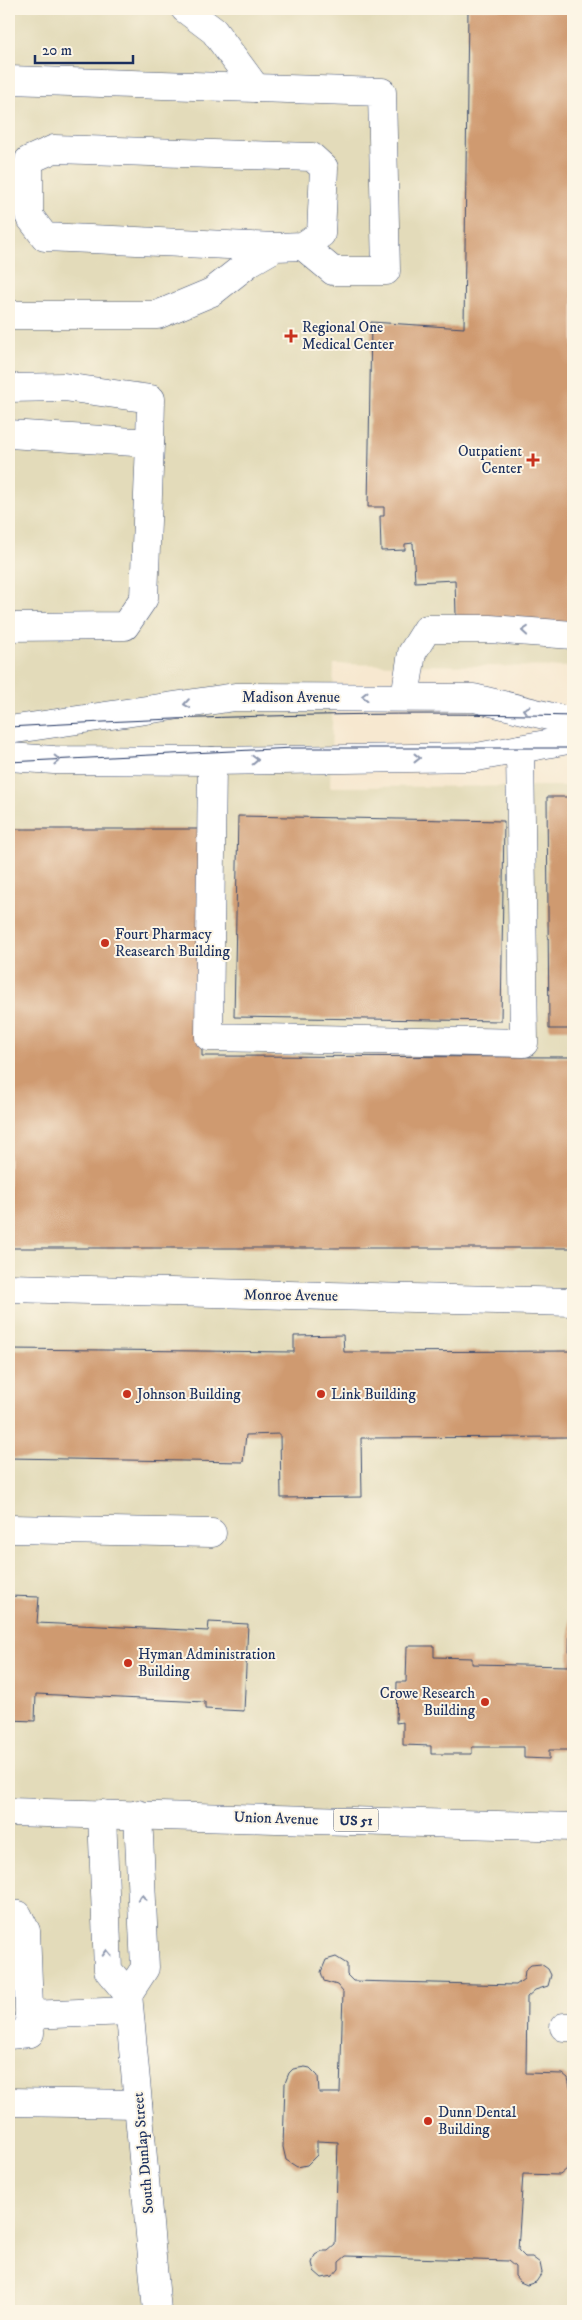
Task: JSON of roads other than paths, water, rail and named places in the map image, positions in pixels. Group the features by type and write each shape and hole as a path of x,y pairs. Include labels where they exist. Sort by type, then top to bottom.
{"street":[{"path":"185,9 214,31 256,88"},
{"path":"9,80 382,92 386,271 333,271 303,246"},
{"path":"54,149 312,157 324,168 323,219 321,234 303,246 276,247 45,237 19,215 30,160 54,149"},
{"path":"9,315 157,315 212,292 250,262 276,247"},
{"path":"9,627 124,626 144,598 150,443 151,399 64,387 15,393"},
{"path":"9,434 150,443"},
{"path":"405,697 412,652 427,629 490,628 573,635"},
{"name":"Madison Avenue","path":"9,730 235,697 474,698 573,722"},
{"path":"9,757 54,760 212,761 476,757 573,739"},
{"path":"212,761 209,1037 524,1043 513,950 520,749"},
{"name":"Monroe Avenue","path":"9,1288 573,1302"},
{"path":"11,1529 212,1533"},
{"name":"Union Avenue","path":"9,1812 573,1827"},
{"path":"102,1814 108,1970 129,2002"},
{"path":"129,2002 145,1968 138,1814"},
{"path":"9,1914 18,1915 26,1931 30,2015 30,2033 9,2035"},
{"path":"30,2015 129,2002"},
{"name":"South Dunlap Street","path":"129,2002 157,2311"},
{"path":"9,2102 138,2104"}],"tram line":[{"path":"9,727 150,720 362,714 573,716"},
{"path":"9,762 293,748 573,748"}],"place":[{"name":"Regional One Medical Center","path":"291,336"},
{"name":"Outpatient Center","path":"533,460"},
{"name":"Fourt Pharmacy Reasearch Building","path":"105,943"},
{"name":"Johnson Building","path":"127,1394"},
{"name":"Link Building","path":"321,1394"},
{"name":"Hyman Administration Building","path":"128,1663"},
{"name":"Crowe Research Building","path":"485,1702"},
{"name":"Dunn Dental Building","path":"428,2121"}]}
